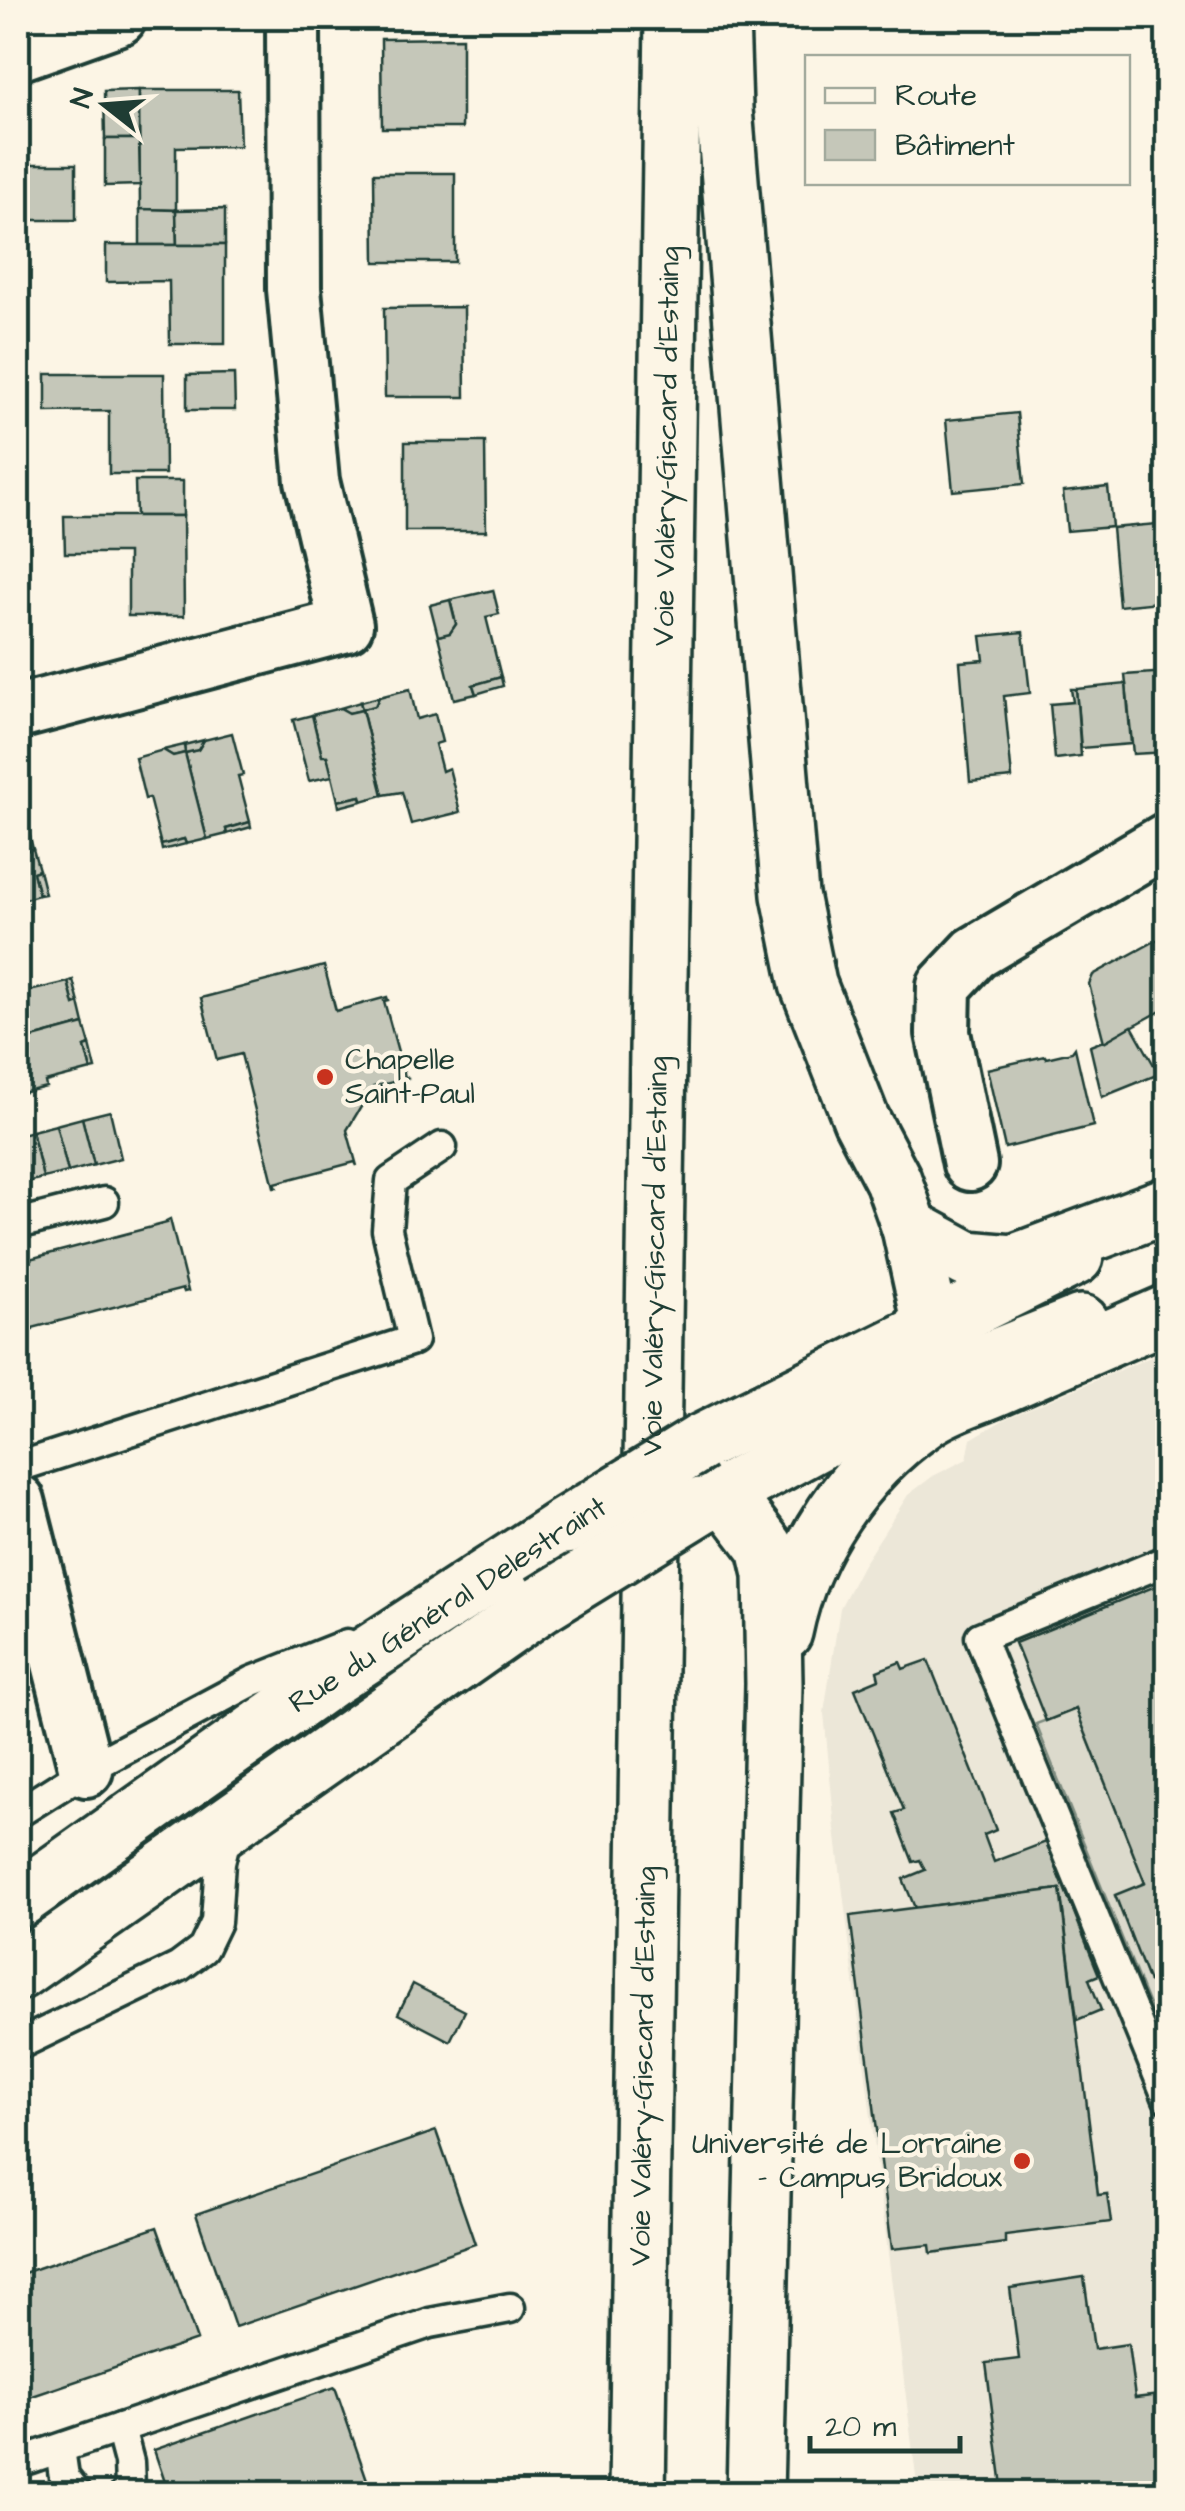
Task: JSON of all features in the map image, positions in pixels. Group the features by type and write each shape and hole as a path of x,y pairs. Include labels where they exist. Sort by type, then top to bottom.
{"main road":[{"name":"Voie Valéry-Giscard d'Estaing","path":"637,2494 674,18"},
{"path":"721,18 724,109 790,896 808,984 910,1228 932,1329 916,1389"},
{"path":"910,1228 967,1259 1013,1263 1168,1208"},
{"name":"Rue du Général Delestraint","path":"18,1900 327,1680 680,1456 1168,1208"},
{"name":"Rue du Général Delestraint","path":"18,1972 542,1604 710,1501 916,1389 1168,1289"},
{"path":"774,1684 790,1601 814,1549 840,1504 882,1454 927,1418 1168,1313"},
{"path":"680,1456 710,1501 734,1506 766,1548 772,1574 774,1684 755,2494"}],"street":[{"path":"18,54 118,18"},
{"path":"18,712 346,625 312,482 294,288 293,18"},
{"path":"970,1164 943,1033 944,986 974,953 1168,839"},
{"path":"18,1501 86,1770"}],"lane":[{"path":"18,1467 414,1340 387,1230 391,1181 442,1148"},
{"path":"18,1224 104,1202"},
{"path":"1168,1560 980,1637 1168,2099"},
{"path":"18,1813 86,1770 253,1681 437,1608"},
{"path":"18,2045 179,1967 203,1949 216,1922 220,1862 229,1822"},
{"path":"28,2459 430,2324 510,2308"},
{"path":"120,2428 129,2462 130,2487 124,2494"},
{"path":"60,2449 64,2476 78,2494"}],"shaded area":[{"name":"Université de Lorraine - Campus Bridoux","path":"1167,1350 1167,2493 918,2493 824,1713 840,1608 908,1495 933,1476 967,1459 971,1439 1005,1419"},
{"path":"1076,1709 1145,1883 1115,1896 1149,1982 1167,1975 1167,2050 1036,1724"}],"building":[{"path":"462,38 462,128 382,128 381,39"},
{"path":"139,90 139,139 105,139 104,91"},
{"path":"139,90 238,90 240,146 176,147 176,210 140,209"},
{"path":"105,139 139,139 140,185 105,186"},
{"path":"18,164 76,164 76,220 18,220"},
{"path":"374,173 455,173 455,262 375,262"},
{"path":"140,209 176,210 177,245 140,245"},
{"path":"225,209 225,245 177,245 176,210"},
{"path":"106,245 225,245 225,344 170,344 169,281 106,282"},
{"path":"464,307 465,397 385,397 384,308"},
{"path":"46,374 164,374 165,474 109,474 109,411 46,412"},
{"path":"234,374 235,410 187,410 187,375"},
{"path":"1017,413 1024,484 953,491 946,420"},
{"path":"405,442 485,442 486,531 405,531"},
{"path":"135,481 183,481 183,516 136,516"},
{"path":"1108,487 1112,527 1067,531 1063,492"},
{"path":"64,516 183,516 184,616 128,616 128,553 65,553"},
{"path":"1168,523 1168,601 1119,606 1112,528"},
{"path":"493,590 499,614 486,617 501,677 473,685 476,694 454,699 438,636 450,633 456,624 450,600"},
{"path":"450,600 456,624 450,633 438,636 430,605"},
{"path":"1023,632 1030,693 1004,696 1012,778 970,782 960,662 984,660 981,636"},
{"path":"1168,672 1168,752 1133,754 1125,675"},
{"path":"501,677 503,686 476,694 473,685"},
{"path":"1126,684 1131,744 1081,748 1076,689"},
{"path":"410,689 417,719 435,714 442,742 435,744 442,771 449,768 460,812 411,824 402,792 383,795 362,709 375,706 379,697"},
{"path":"1071,689 1076,689 1081,756 1055,759 1050,704 1073,702"},
{"path":"379,697 375,706 362,709 360,702"},
{"path":"360,702 362,710 349,713 340,708"},
{"path":"340,708 349,713 362,710 383,795 362,801 361,796 338,801 312,715"},
{"path":"312,715 322,756 327,756 332,776 309,781 293,720"},
{"path":"232,733 250,822 207,839 185,753 198,750 204,740"},
{"path":"204,740 198,750 185,753 184,745"},
{"path":"184,745 185,753 173,756 163,750"},
{"path":"163,750 173,756 185,753 207,839 161,845 135,758"},
{"path":"361,796 362,801 339,807 338,801"},
{"path":"21,805 28,828 22,830 18,811"},
{"path":"18,811 22,830 28,828 33,849 18,853"},
{"path":"250,822 251,827 227,834 226,829"},
{"path":"184,839 186,844 162,850 161,845"},
{"path":"33,849 39,870 33,872 39,895 18,901 18,853"},
{"path":"39,870 45,894 39,895 33,872"},
{"path":"1168,934 1168,1007 1104,1042 1089,984 1093,975"},
{"name":"Chapelle Saint-Paul","path":"324,966 336,1011 387,997 384,1001 405,1077 409,1078 373,1087 347,1130 357,1166 355,1162 275,1183 274,1187 241,1054 217,1060 201,998"},
{"path":"73,980 79,1003 74,1005 68,982"},
{"path":"68,982 84,1024 18,1042 18,990 21,993"},
{"path":"84,1024 91,1070 18,1094 18,1042"},
{"path":"1132,1026 1159,1074 1102,1097 1090,1046"},
{"path":"90,1045 96,1069 91,1070 85,1047"},
{"path":"1075,1048 1093,1126 1005,1148 987,1069 1072,1052"},
{"path":"110,1111 121,1158 94,1165 82,1118"},
{"path":"82,1118 94,1165 68,1172 56,1125"},
{"path":"56,1125 68,1172 43,1178 32,1131"},
{"path":"32,1131 43,1178 19,1184 18,1135"},
{"path":"170,1219 188,1291 183,1289 32,1328 29,1332 18,1286 18,1262 167,1223"},
{"path":"1168,1581 1168,1975 1149,1982 1115,1895 1145,1883 1076,1709 1046,1721 1015,1643"},
{"path":"928,1660 996,1830 984,1835 994,1862 1046,1842 1099,1975 1089,1979 1101,2010 1077,2020 1060,1889 915,1908 903,1879 925,1870 920,1860 913,1862 894,1813 904,1810 855,1689 879,1679 877,1671 900,1662 903,1669"},
{"path":"1060,1889 1098,2195 1107,2194 1111,2222 1005,2235 1005,2243 931,2253 930,2245 892,2249 850,1916"},
{"path":"413,1984 465,2011 450,2041 398,2014"},
{"path":"436,2131 475,2244 235,2327 196,2214"},
{"path":"157,2227 197,2340 18,2401 18,2275"},
{"path":"1084,2277 1094,2349 1128,2344 1135,2398 1168,2394 1168,2447 1164,2447 1168,2494 1003,2494 986,2363 1019,2359 1010,2288"},
{"path":"335,2387 372,2494 169,2494 154,2450"}],"place":[{"name":"Chapelle Saint-Paul","path":"325,1077"},
{"name":"Université de Lorraine - Campus Bridoux","path":"1022,2161"}]}
